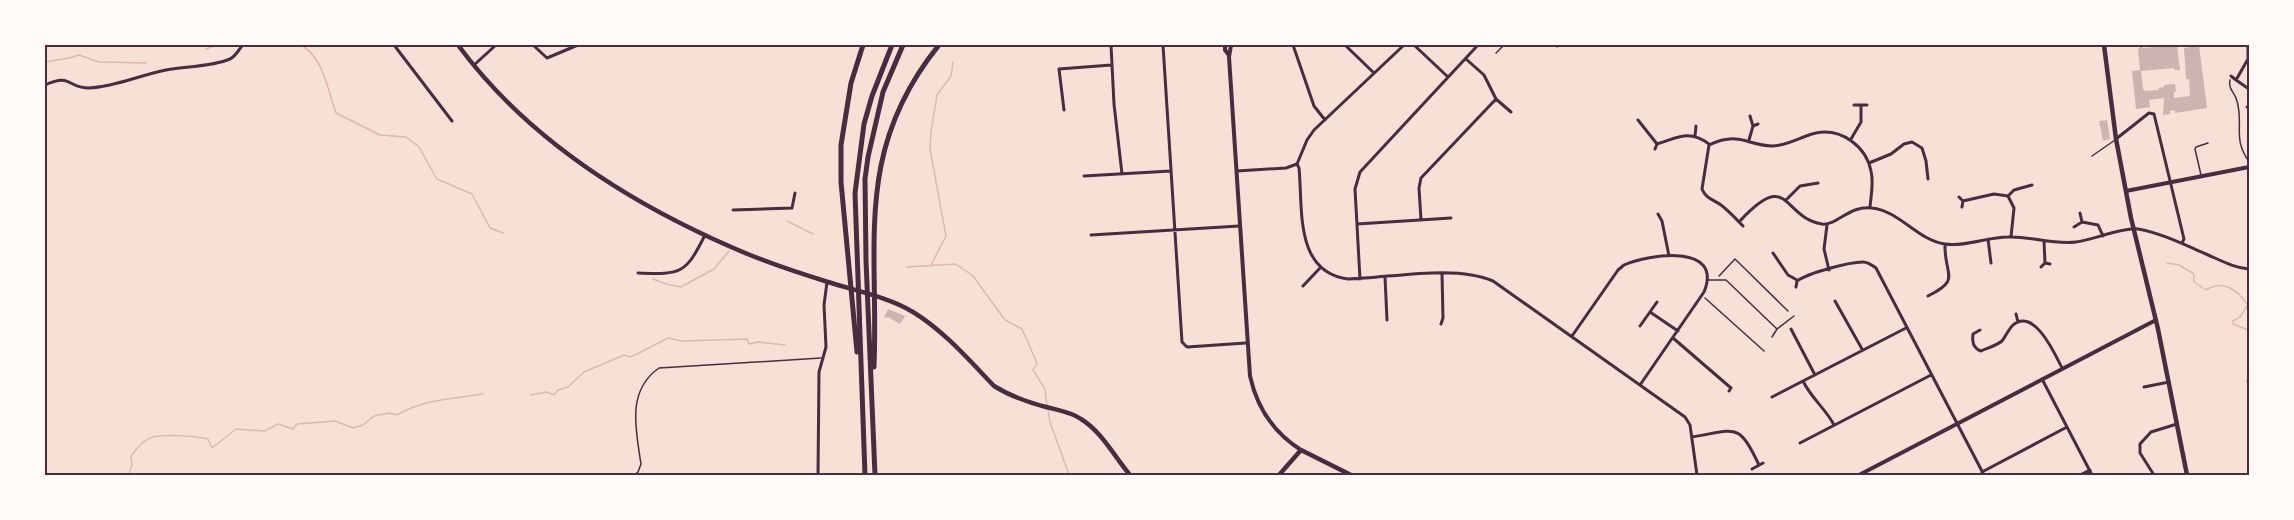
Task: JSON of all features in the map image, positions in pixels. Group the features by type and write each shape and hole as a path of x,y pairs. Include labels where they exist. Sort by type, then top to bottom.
{"highway":[{"path":"863,45 851,83 841,145 841,182 858,345 865,475"},
{"path":"858,345 855,193 858,162 864,123 891,45"},
{"path":"873,347 866,261 865,208 868,157 883,92 903,45"},
{"path":"875,475 872,408 874,205 886,141 907,93 928,58 939,45"}],"main road":[{"path":"458,45 474,65 536,128 588,169 644,204 705,235 754,256 878,297 914,313 947,339 994,386 1016,397 1077,416 1089,424 1130,475"},
{"path":"2104,45 2116,139 2126,191 2156,320 2187,475"},
{"path":"1279,475 1302,450 1352,475"}],"street":[{"path":"45,85 58,79 66,79 87,88 110,85 157,72 217,63 233,58 243,45"},
{"path":"394,45 452,121"},
{"path":"474,65 496,45"},
{"path":"533,45 547,58 578,45"},
{"path":"1111,45 1122,174"},
{"path":"1163,45 1182,344 1187,346 1246,343"},
{"path":"1225,45 1228,54 1250,376 1259,406 1277,431 1302,450"},
{"path":"1228,54 1231,51 1231,45"},
{"path":"1293,45 1313,103 1325,120"},
{"path":"1345,45 1374,73"},
{"path":"1404,45 1307,140 1297,164 1305,242 1310,255 1320,267 1339,278 1360,279 1467,273 1493,280 1686,418 1692,437 1697,475"},
{"path":"1414,45 1448,77"},
{"path":"1360,279 1355,189 1360,172 1478,45"},
{"path":"2247,45 2248,59 2233,78 2249,89"},
{"path":"1466,58 1484,76 1496,99 1510,112"},
{"path":"1064,110 1059,69 1111,65"},
{"path":"1421,220 1419,188 1423,176 1496,99"},
{"path":"1854,105 1867,105"},
{"path":"1851,140 1861,122 1861,105"},
{"path":"2116,139 2149,113 2154,114 2184,239 2182,243"},
{"path":"1749,140 1753,126 1750,116"},
{"path":"1638,120 1657,144"},
{"path":"1753,126 1758,124"},
{"path":"1695,136 1696,126"},
{"path":"1638,130 1643,127"},
{"path":"1655,149 1657,144 1673,137 1695,136 1709,145 1730,139 1778,145 1824,132 1838,134 1851,140 1863,152 1869,163 1872,177 1870,207"},
{"path":"1869,163 1912,142 1922,148 1928,179"},
{"path":"1709,145 1702,189 1708,199 1721,205 1743,226"},
{"path":"1235,171 1286,168 1297,164"},
{"path":"2126,191 2249,165"},
{"path":"1922,170 1928,170"},
{"path":"1084,176 1171,171"},
{"path":"1786,200 1797,187 1811,181 1818,183"},
{"path":"2008,196 2023,184 2032,185"},
{"path":"733,210 792,208 795,192"},
{"path":"1963,201 1994,194 2008,196"},
{"path":"2008,196 2014,208 2011,237"},
{"path":"1739,222 1753,207 1765,199 1775,197 1786,200 1804,216 1827,224 1850,211 1870,207 1884,211 1925,238 1945,244 1958,245 2011,237 2067,243 2134,229 2182,243 2234,266 2249,269"},
{"path":"1959,197 1963,201"},
{"path":"1962,207 1963,201"},
{"path":"2080,213 2082,222"},
{"path":"1658,214 1662,221 1670,256"},
{"path":"1357,224 1451,218"},
{"path":"2074,227 2082,222 2098,225 2103,236"},
{"path":"1827,224 1824,249 1829,270"},
{"path":"1091,235 1239,226"},
{"path":"638,273 665,273 686,267 693,260 705,235"},
{"path":"1988,239 1993,256 1991,263"},
{"path":"2041,267 2047,264 2044,241"},
{"path":"1928,296 1934,291 1945,288 1949,280 1945,244"},
{"path":"1773,252 1779,257 1788,275 1797,281"},
{"path":"1572,336 1620,268 1631,262 1670,256 1692,257 1703,267 1708,280 1702,296 1641,385"},
{"path":"1796,287 1797,281 1807,275 1866,262 1876,268 1983,473 2067,427"},
{"path":"1303,287 1320,267"},
{"path":"1441,324 1443,318 1442,273"},
{"path":"1385,277 1387,320"},
{"path":"818,475 819,372 826,347 824,305 827,282"},
{"path":"1835,301 1862,350"},
{"path":"1640,326 1657,302"},
{"path":"1381,306 1386,306"},
{"path":"1650,312 1678,331"},
{"path":"2016,314 2018,322"},
{"path":"1859,475 2156,320"},
{"path":"1980,330 1971,333 1974,345 1980,353 1999,343 2010,327 2018,322 2028,321 2050,344 2062,368"},
{"path":"1772,397 1907,327"},
{"path":"1791,329 1815,375"},
{"path":"1673,338 1731,388 1729,391"},
{"path":"1800,443 1931,375"},
{"path":"2042,379 2092,475"},
{"path":"1803,381 1810,395 1826,412 1834,425"},
{"path":"2144,387 2169,382"},
{"path":"2154,475 2140,453 2140,444 2151,432 2177,424"},
{"path":"1692,437 1725,431 1739,433 1747,440 1761,464 1752,469"},
{"path":"2080,475 2090,470"}],"lane":[{"path":"2092,156 2116,139"},
{"path":"2202,176 2195,149 2208,144"},
{"path":"1708,280 1725,280 1777,329"},
{"path":"1772,338 1777,329 1794,316"},
{"path":"634,475 641,464 634,411 638,393 644,382 659,368 822,358"}],"path":[{"path":"1496,53 1504,45"},
{"path":"2233,78 2229,86 2238,103 2238,141 2249,165"},
{"path":"1718,279 1719,275 1735,260 1788,311"},
{"path":"1702,296 1764,351"}],"building":[{"path":"2137,45 2143,45 2143,48 2177,45 2180,70 2174,68 2141,71 2145,91 2159,90 2164,85 2175,84 2174,98 2190,96 2189,79 2186,79 2184,48 2199,46 2207,108 2175,113 2175,110 2163,115 2164,98 2149,100 2150,107 2136,109 2132,71 2140,70 2138,49 2140,48"},
{"path":"2107,120 2110,139 2103,141 2099,121"},
{"path":"888,309 905,316 900,324 884,317"}],"waterway":[{"path":"206,49 218,45"},
{"path":"301,45 309,51 320,66 336,113 380,135 406,137 419,147 437,179 472,194 490,228 503,233"},
{"path":"45,62 79,55 99,62 146,63"},
{"path":"931,265 946,236 930,149 931,132 937,95 951,76 953,62"},
{"path":"787,221 813,234"},
{"path":"653,279 681,287 714,269 729,251"},
{"path":"2167,263 2179,265 2194,274 2194,282 2206,290 2219,286 2230,288 2248,305"},
{"path":"907,267 956,264 973,276 1005,320 1022,329 1037,363 1033,370 1045,389 1047,405"},
{"path":"2249,303 2240,317 2233,321 2233,324 2248,330 2249,320"},
{"path":"530,395 547,392 554,395 558,390 568,387 584,372 624,355 630,357 668,338 682,341 747,339 749,344 758,342 785,345"},
{"path":"129,475 132,464 131,456 143,442 153,437 203,438 208,439 212,448 236,429 265,431 278,424 293,429 297,424 335,421 353,428 363,425 374,416 389,413 397,415 428,403 483,394"},
{"path":"1048,410 1069,475"}]}
